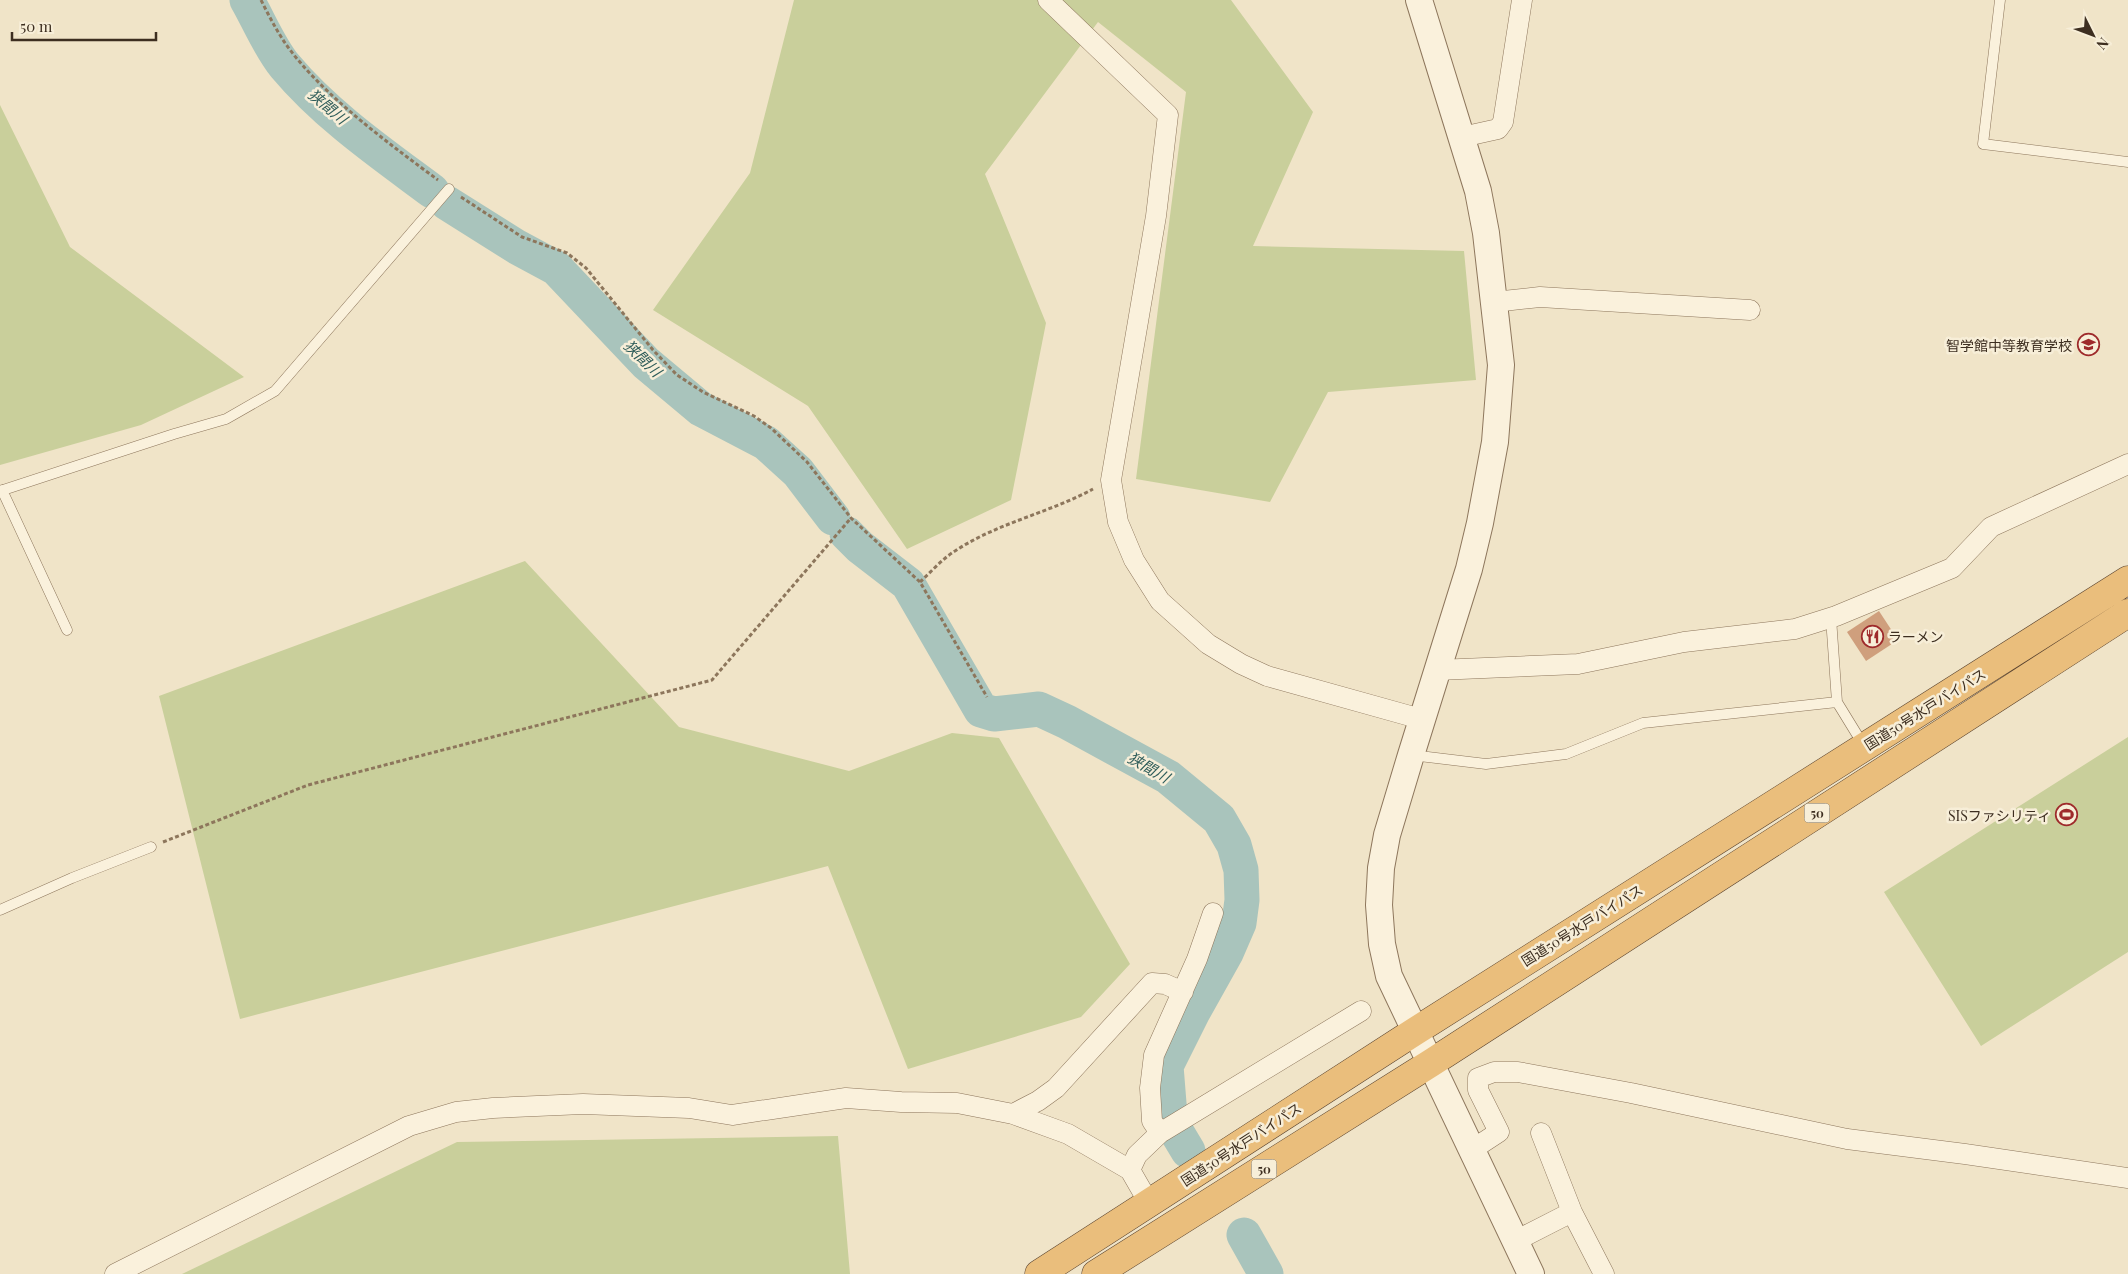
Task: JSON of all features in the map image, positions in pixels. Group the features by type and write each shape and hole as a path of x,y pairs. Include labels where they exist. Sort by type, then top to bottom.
{"highway":[{"name":"国道50号水戸バイパス","path":"1039,1274 1414,1032 2128,580"},
{"name":"国道50号水戸バイパス","path":"1096,1274 1431,1062 2128,613"}],"street":[{"path":"1048,0 1168,116 1156,216 1111,480 1118,522 1134,560 1160,601 1208,644 1241,664 1267,676 1421,719"},
{"path":"1419,0 1478,192 1486,233 1501,365 1495,442 1480,523 1469,569 1421,719 1387,835 1381,868 1378,905 1382,944 1389,976 1414,1032 1431,1062 1531,1274"},
{"path":"1462,138 1498,129 1503,122 1522,0"},
{"path":"1494,302 1540,297 1750,310"},
{"path":"1437,670 1578,664 1684,642 1795,629 1831,618 1952,568 1991,528 2128,464"},
{"path":"1160,1133 1152,1121 1150,1088 1154,1055 1197,959 1213,913"},
{"path":"1013,1114 1038,1101 1056,1088 1152,983 1165,984 1183,992"},
{"path":"1130,1170 1138,1155 1160,1133 1361,1011"},
{"path":"1473,1149 1499,1132 1478,1090 1478,1078 1494,1072 1518,1072 1631,1093 1847,1139 1966,1154 2128,1178"},
{"path":"114,1274 408,1126 456,1112 493,1108 583,1104 689,1108 732,1115 846,1098 900,1102 957,1103 1013,1114 1068,1134 1130,1170 1149,1203"},
{"path":"1541,1133 1572,1212 1604,1274"},
{"path":"1515,1241 1572,1212"}],"lane":[{"path":"2000,0 1983,144 2128,162"},
{"path":"67,630 1,491 174,434 226,419 275,391 449,189"},
{"path":"1831,618 1837,702 1865,748"},
{"path":"1411,755 1486,764 1566,754 1643,723 1837,702"},
{"path":"0,910 72,878 151,847"}],"path":[{"path":"261,0 278,33 318,82 397,150 449,189 522,238 567,253 586,268 653,350 677,375 703,392 754,416 771,428 807,462 851,518 920,582 987,697"},
{"path":"920,582 954,551 1021,518 1077,498 1111,480"},
{"path":"151,847 308,785 712,680 851,518"}],"green space":[{"path":"794,0 1231,0 1313,112 1253,246 1464,251 1476,380 1328,392 1270,502 1136,479 1186,92 1098,22 985,174 1046,323 1011,500 907,549 808,406 653,310 750,173"},
{"path":"0,105 70,247 244,377 141,425 0,465"},
{"path":"525,561 679,727 849,771 952,733 999,738 1130,964 1081,1017 908,1069 828,866 240,1019 159,696"},
{"name":"SISファシリティ","path":"2128,737 2128,952 1981,1046 1884,892"},
{"path":"838,1136 850,1274 182,1274 457,1142"}],"building":[{"name":"ラーメン","path":"1879,611 1898,640 1866,661 1847,632"}],"waterway":[{"name":"狭間川","path":"247,0 274,51 301,84 355,133 432,191"},
{"name":"狭間川","path":"447,203 517,247 556,268 646,363 701,409 766,443 798,472 833,518"},
{"name":"狭間川","path":"847,534 860,547 908,584 981,710 994,714 1039,709 1067,722 1168,777 1219,819 1234,845 1241,870 1242,900 1239,923 1226,953 1166,1066 1170,1116"},
{"name":"狭間川","path":"1176,1131 1188,1151"},
{"name":"狭間川","path":"1244,1235 1266,1274"}],"place":[{"name":"智学館中等教育学校","path":"2088,345"},
{"name":"ラーメン","path":"1872,636"},
{"name":"SISファシリティ","path":"2067,815"}]}
